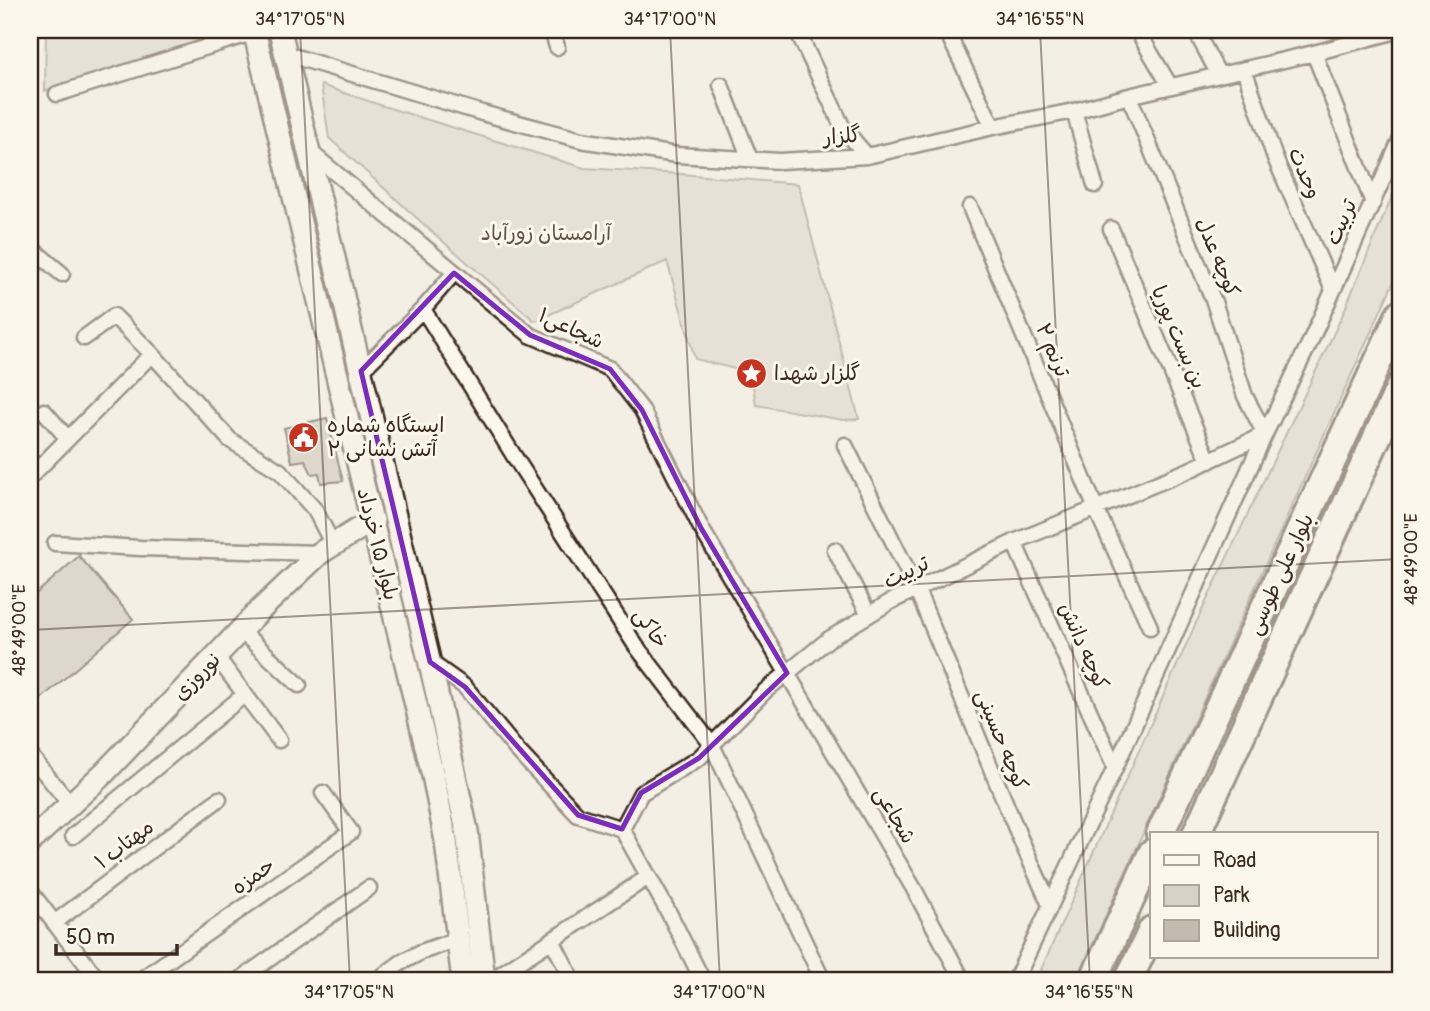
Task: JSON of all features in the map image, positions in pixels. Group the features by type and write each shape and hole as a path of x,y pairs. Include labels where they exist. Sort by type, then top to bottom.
{"highway":[{"name":"بلوار علی طوسی","path":"1161,832 1400,314"},
{"name":"بلوار علی طوسی","path":"1197,832 1400,387"},
{"path":"1093,981 1150,857"},
{"path":"1128,981 1150,934"}],"main road":[{"name":"بلوار ۱۵ خرداد","path":"255,31 434,780 446,841 463,981"},
{"name":"بلوار ۱۵ خرداد","path":"286,37 309,151 467,831 484,981"},
{"path":"351,430 373,424"},
{"name":"نوروزی","path":"30,842 105,772 240,630 326,549 373,520"}],"street":[{"path":"552,30 557,47"},
{"path":"797,30 843,128 867,156"},
{"path":"946,30 993,127"},
{"path":"1138,30 1170,86"},
{"path":"1195,30 1219,75"},
{"name":"گلزار","path":"286,37 456,106 580,140 677,156 779,161 867,156 1074,111 1314,53 1365,34 1400,30"},
{"path":"58,94 255,31"},
{"path":"1314,53 1373,203"},
{"name":"وحدت","path":"1244,69 1275,158 1333,290"},
{"path":"721,85 750,159"},
{"name":"کوچه عدل","path":"1129,96 1214,302 1245,396 1265,434"},
{"path":"1074,111 1095,185"},
{"name":"تربیت","path":"1015,981 1115,768 1400,141"},
{"name":"شجاعی۱","path":"309,151 530,335 610,369 642,410 701,528 788,673"},
{"name":"ترنم ۲","path":"971,207 1096,509 1150,627"},
{"name":"بن بست پوریا","path":"1111,229 1209,461"},
{"path":"30,247 62,274"},
{"path":"361,371 423,309 454,273"},
{"name":"خاکی","path":"423,309 514,457 636,646 712,744 823,981"},
{"path":"55,543 140,548 326,549 315,510 280,471 230,440 114,316 84,338"},
{"path":"30,477 152,354"},
{"path":"44,411 68,439"},
{"name":"تربیت","path":"622,829 641,793 699,758 765,691 829,639 890,602 1014,542 1209,461 1265,434"},
{"name":"کوچه حسینی","path":"845,445 917,590 1020,838 1051,905"},
{"name":"کوچه دانش","path":"1014,542 1115,768"},
{"path":"835,550 869,615"},
{"path":"240,630 299,685"},
{"path":"216,656 279,740"},
{"path":"429,662 465,687 516,749 578,815 622,829 670,915 702,981"},
{"name":"شجاعی","path":"788,673 914,888 963,981"},
{"path":"73,835 244,695"},
{"path":"30,755 71,804"},
{"name":"حمزه","path":"139,981 351,832 323,793"},
{"name":"مهتاب ۱","path":"54,923 219,799"},
{"path":"490,981 649,877"},
{"path":"238,981 369,888"},
{"path":"30,891 99,981"},
{"path":"376,981 421,952 458,939"},
{"path":"552,940 573,981"}],"highlighted area":[{"path":"454,273 530,335 610,369 642,410 701,528 787,673 699,758 641,793 622,829 578,815 465,687 430,662 361,371"}],"green space":[{"path":"46,30 233,30 234,31 45,91"},
{"name":"آرامستان زورآباد","path":"321,85 584,168 798,184 859,419 843,420 756,405 751,373 695,359 667,261 535,321 329,138"},
{"path":"1400,177 1400,268 1076,981 1036,981 1195,625 1342,316"}],"building":[{"path":"327,418 343,481 321,483 319,473 312,474 305,460 292,462 284,428"},
{"path":"79,556 133,619 35,704 30,697 30,599"}],"place":[{"name":"گلزار شهدا","path":"751,373"},
{"name":"ایستگاه شماره ۲ آتش نشانی","path":"304,437"}]}
